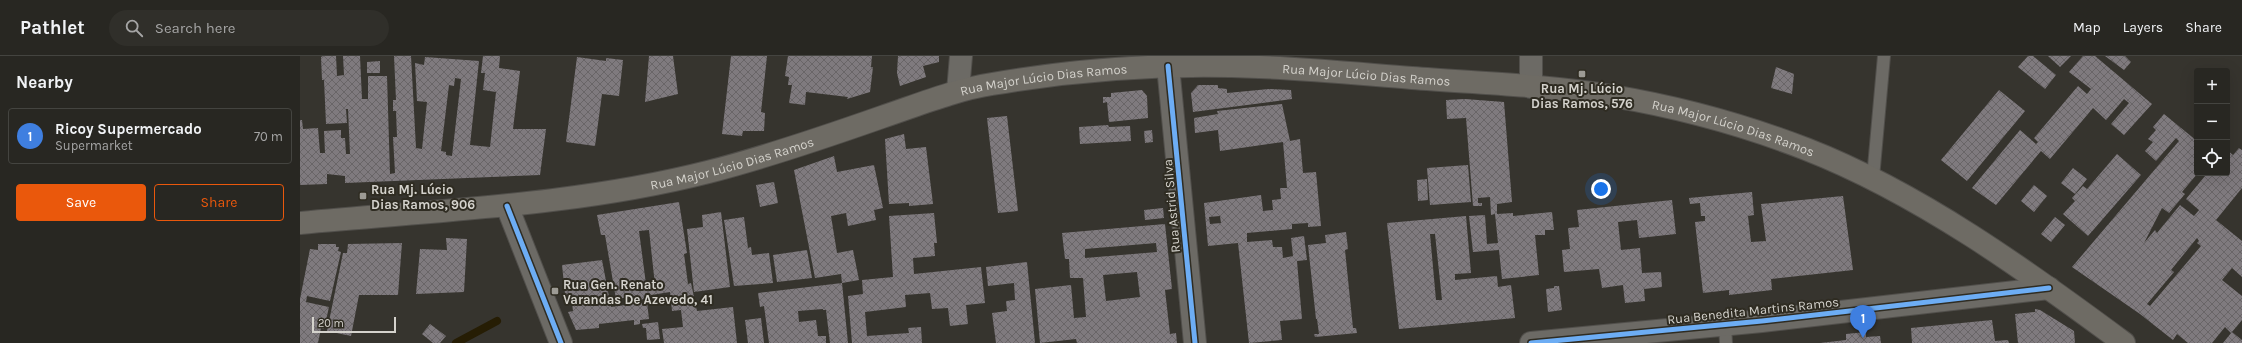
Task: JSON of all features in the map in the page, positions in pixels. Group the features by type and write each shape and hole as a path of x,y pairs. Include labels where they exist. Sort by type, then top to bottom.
{"main road":[{"name":"Rua Major Lúcio Dias Ramos","path":"300,223 507,206 576,198 648,186 714,171 816,140 958,91 1037,78 1110,63 1168,66 1259,67 1531,87 1611,96 1707,117 1752,130 1808,149 1873,178 1957,228 2050,288 2124,343"}],"street":[{"path":"958,91 961,56"},
{"path":"1531,56 1531,87"},
{"name":"Rua Astrid Silva","path":"1168,66 1195,343"},
{"path":"507,206 561,343"},
{"name":"Rua Benedita Martins Ramos","path":"1531,343 1726,334 2050,288"}],"lane":[{"path":"1873,178 1884,56"}],"building":[{"path":"336,56 337,76 344,75 343,56 360,56 362,99 368,99 368,76 387,76 390,174 395,173 393,137 397,137 396,111 393,111 393,100 396,100 394,56 411,56 416,148 422,149 427,102 417,101 415,63 424,65 425,57 479,61 470,145 490,147 496,92 483,90 485,73 481,73 483,56 500,56 499,68 520,71 513,129 546,129 540,175 345,183 345,176 327,174 327,184 300,185 300,120 302,120 303,129 318,128 320,153 325,153 324,131 341,130 341,138 345,138 346,154 350,154 348,109 346,109 347,123 326,124 324,80 322,80 321,57","holes":["455,78 461,79 452,156 446,155 446,152 441,151 449,85 454,86"]},
{"path":"649,56 673,56 678,94 645,102"},
{"path":"731,56 767,56 761,112 765,113 764,131 743,131 742,136 722,134"},
{"path":"788,56 872,56 871,67 873,67 870,92 847,99 848,97 806,92 805,105 789,103 792,85 788,85 789,77 785,76"},
{"path":"898,56 939,56 939,62 923,66 926,77 900,86 897,73"},
{"path":"2028,56 2033,56 2056,75 2045,89 2018,67"},
{"path":"2048,56 2071,56 2060,67"},
{"path":"2083,56 2095,56 2152,104 2124,135 2111,124 2129,103 2124,99 2106,120 2093,108 2050,159 2041,151 1996,205 1972,188 2020,130 2036,144 2038,142 2034,138 2078,86 2087,94 2091,89 2069,72"},
{"path":"2105,56 2125,56 2131,62 2124,70"},
{"path":"577,57 606,61 606,58 623,60 619,96 602,94 595,146 566,142"},
{"path":"380,61 380,73 367,73 367,62"},
{"path":"1776,67 1794,74 1792,94 1771,88"},
{"path":"1198,85 1218,85 1218,88 1227,89 1227,93 1269,89 1291,90 1292,99 1193,112 1191,93"},
{"path":"1142,90 1147,96 1148,118 1109,122 1107,102 1103,103 1103,97 1111,97 1111,93"},
{"path":"1999,90 2025,111 1967,181 1941,160"},
{"path":"1465,99 1504,102 1512,202 1497,204 1497,214 1513,213 1513,216 1552,212 1554,230 1545,230 1545,235 1535,235 1539,275 1502,279 1499,250 1473,252 1469,216 1485,215 1487,244 1498,243 1495,214 1491,215 1490,197 1478,198 1478,203 1482,203 1482,206 1473,206 1466,118 1447,119 1446,100"},
{"path":"1282,104 1290,141 1300,139 1303,173 1316,172 1321,226 1308,227 1308,223 1292,224 1292,229 1247,233 1247,242 1272,240 1273,247 1282,247 1283,258 1293,256 1291,238 1304,236 1307,260 1297,261 1302,319 1280,321 1282,340 1249,343 1238,243 1208,246 1204,203 1261,195 1263,211 1273,210 1272,200 1281,199 1280,188 1287,188 1283,142 1220,151 1218,130 1195,133 1194,118 1218,114 1217,111","holes":["1220,216 1221,223 1210,224 1209,217"]},
{"path":"2164,114 2194,139 2194,176 2195,176 2182,192 2185,194 2169,213 2162,208 2144,243 2155,230 2157,233 2180,205 2194,216 2199,210 2186,199 2205,176 2230,176 2230,152 2233,155 2239,148 2242,150 2242,188 2216,220 2242,241 2242,277 2232,268 2222,280 2242,296 2242,320 2232,332 2242,340 2242,343 2223,343 2231,333 2225,327 2212,343 2188,343 2177,334 2173,340 2140,314 2072,267 2179,141 2176,138 2156,161 2145,151 2153,142 2148,139 2156,130 2153,127","holes":["2197,238 2199,241 2197,243 2201,246 2150,306 2147,304 2174,272 2171,270"]},
{"path":"1007,116 1018,211 998,213 987,118"},
{"path":"1108,125 1109,127 1130,126 1131,141 1080,144 1079,127"},
{"path":"1152,130 1153,142 1145,143 1144,131"},
{"path":"904,134 906,149 926,147 933,204 909,206 909,203 889,204 885,139"},
{"path":"2117,154 2141,175 2088,236 2063,214 2075,201 2072,198 2083,186 2087,189"},
{"path":"834,156 837,172 874,165 883,208 874,210 876,220 848,226 846,213 831,216 837,253 853,250 859,280 842,283 841,274 815,278 794,170"},
{"path":"1468,165 1471,202 1430,205 1427,168"},
{"path":"2073,168 2087,179 2075,194 2061,183"},
{"path":"1427,179 1428,200 1418,201 1417,180"},
{"path":"774,182 778,203 760,207 756,185"},
{"path":"2034,185 2047,196 2034,212 2021,201"},
{"path":"1752,192 1754,215 1748,216 1751,242 1766,241 1761,204 1843,196 1853,270 1771,279 1772,290 1729,295 1729,290 1703,293 1695,222 1705,221 1705,216 1701,216 1700,203 1690,204 1689,198"},
{"path":"1672,200 1676,234 1639,238 1637,220 1618,222 1621,250 1640,248 1642,273 1661,272 1662,287 1644,289 1645,301 1625,303 1623,285 1602,288 1599,269 1564,272 1562,250 1570,249 1568,228 1579,227 1577,210"},
{"path":"679,202 687,253 684,254 688,284 691,283 697,311 733,307 737,343 664,343 662,329 683,327 681,310 672,311 670,292 651,295 651,298 631,301 631,297 616,299 605,235 601,235 597,215","holes":["649,230 655,285 649,286 649,283 646,284 639,231"]},
{"path":"1163,208 1164,218 1145,220 1144,210"},
{"path":"721,212 730,287 694,292 687,229 703,227 702,215"},
{"path":"934,213 937,243 934,243 935,256 913,258 914,274 981,267 985,303 966,305 968,324 950,326 948,308 932,309 930,293 905,295 906,307 865,312 867,336 909,333 908,328 921,327 922,343 852,343 848,296 863,294 862,280 893,277 889,216"},
{"path":"1466,216 1471,273 1455,274 1455,280 1497,276 1498,287 1511,285 1515,318 1399,329 1387,223","holes":["1430,234 1435,234 1442,300 1436,300"]},
{"path":"744,217 748,248 751,247 752,255 769,253 773,283 734,286 724,220"},
{"path":"2055,217 2065,225 2051,242 2041,234"},
{"path":"1165,224 1172,289 1165,290 1170,334 1176,333 1177,343 1077,343 1076,339 1040,343 1035,289 1071,285 1074,318 1086,317 1083,278 1070,278 1069,259 1065,259 1062,233","holes":["1156,243 1157,252 1085,258 1085,249","1137,272 1140,297 1106,301 1103,275"]},
{"path":"1346,232 1348,249 1345,250 1353,328 1356,328 1357,333 1315,337 1314,334 1319,334 1308,245 1326,243 1325,235"},
{"path":"446,238 467,239 464,292 416,294 420,249 447,250"},
{"path":"402,243 398,295 359,295 351,336 327,331 343,253 347,253 348,244"},
{"path":"318,244 336,244 336,247 339,247 338,251 341,252 330,301 307,296 306,302 329,307 324,329 321,328 318,343 300,343 300,299 310,249 318,250"},
{"path":"807,250 812,278 777,282 773,255"},
{"path":"602,260 611,307 647,302 649,319 640,320 640,324 634,325 634,320 599,324 599,328 576,330 568,312 573,311 572,303 566,303 562,265"},
{"path":"1027,262 1035,343 996,343 992,313 1007,311 1006,301 1015,300 1014,283 988,286 986,267"},
{"path":"842,283 848,343 830,343 826,310 823,309 798,311 799,322 816,320 818,336 826,336 826,343 769,343 764,306 760,307 758,293"},
{"path":"1554,286 1559,286 1562,310 1548,312 1546,289 1554,288"},
{"path":"2035,309 2040,310 2074,331 2075,343 2018,343 2015,314 2035,312"},
{"path":"761,318 764,343 748,343 745,320"},
{"path":"1992,320 1995,341 2008,340 2009,343 1912,343 1911,328"},
{"path":"658,322 660,339 647,340 646,328 643,328 642,324"},
{"path":"430,324 446,336 440,343 433,343 422,334"},
{"path":"1866,332 1866,337 1880,336 1881,343 1820,343 1846,340 1846,334"}],"waterway":[{"path":"456,343 497,321"}],"cycle path":[{"path":"1168,66 1195,343"},
{"path":"507,206 561,343"},
{"path":"1531,343 1762,321 2049,288"}],"place":[{"name":"Rua Mj. Lúcio Dias Ramos, 576","path":"1582,74"},
{"name":"Rua Mj. Lúcio Dias Ramos, 906","path":"363,196"},
{"name":"Rua Gen. Renato Varandas De Azevedo, 41","path":"555,291"},
{"name":"Ricoy Supermercado","path":"1863,338"}]}
